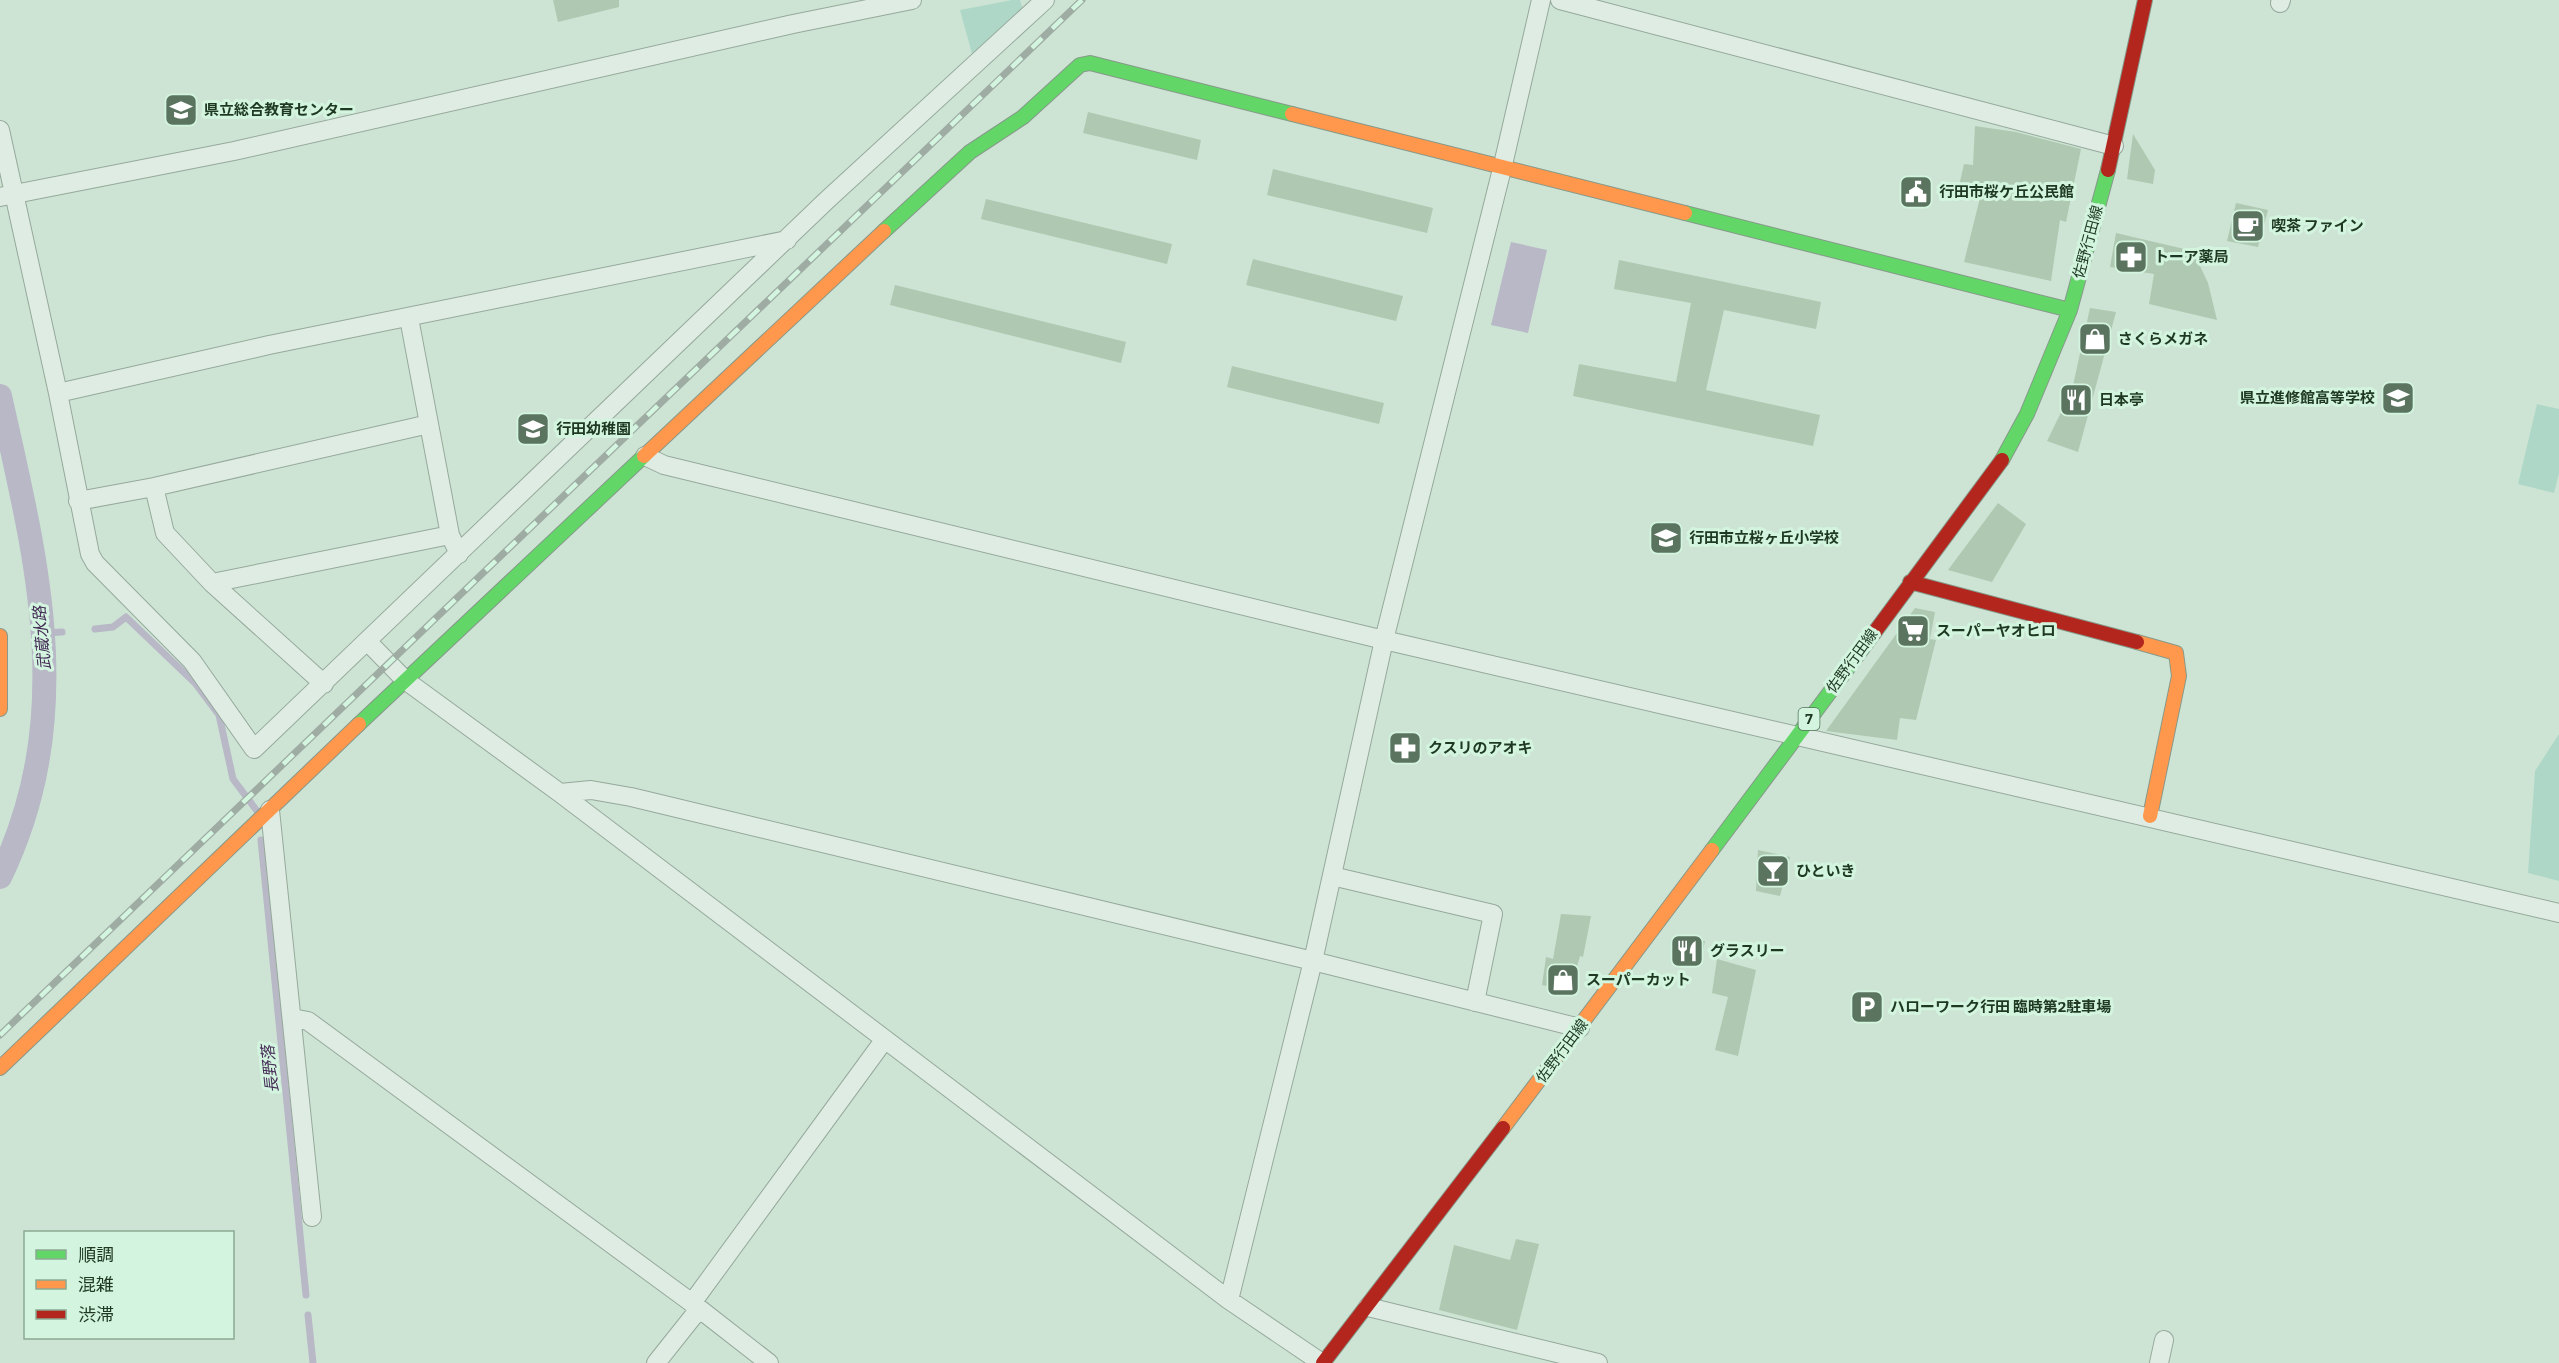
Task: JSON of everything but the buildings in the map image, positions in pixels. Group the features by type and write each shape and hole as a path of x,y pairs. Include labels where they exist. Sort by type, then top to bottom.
{"street":[{"path":"8,195 234,151 793,24 912,0"},
{"path":"1229,1300 1313,961 1384,640 1502,169 1541,0"},
{"path":"1560,0 2114,146"},
{"name":"佐野行田線","path":"1323,1363 1580,1028 2006,454 2027,414 2070,310 2114,146 2145,0"},
{"path":"0,130 8,195 58,393 87,545 95,563 192,661 254,749 788,240 827,200 1043,1"},
{"path":"0,1068 405,680 970,152 1023,117 1080,64 1090,63 1502,169 2070,310"},
{"path":"58,393 269,345 788,240"},
{"path":"409,318 450,536 459,554"},
{"path":"78,501 154,487 429,424"},
{"path":"645,456 664,465 1384,640 2150,816 2283,851 2559,912"},
{"path":"154,487 165,533 212,583 324,684"},
{"path":"212,583 450,536"},
{"path":"1910,582 2176,653 2179,676 2150,816"},
{"path":"0,636 0,709"},
{"path":"367,641 405,680 560,793 1229,1300 1323,1363"},
{"path":"560,793 591,790 631,797 1313,961 1580,1028"},
{"path":"270,810 312,1217"},
{"path":"1332,876 1493,914 1475,1002"},
{"path":"292,1018 308,1021 769,1363"},
{"path":"656,1363 885,1040"},
{"path":"1368,1307 1598,1363"},
{"path":"2159,1363 2164,1340"}],"green space":[{"path":"1020,0 1024,13 974,61 960,10"},
{"path":"2537,404 2559,409 2559,473 2554,493 2518,484"},
{"path":"2559,734 2559,881 2528,873 2535,771"}],"water":[{"path":"1511,242 1547,250 1528,333 1491,325"}],"waterway":[{"name":"武蔵水路","path":"0,396 27,518 37,578 43,638 44,697 38,757 24,817 0,877"},
{"name":"長野落","path":"95,629 113,627 126,617 195,683 219,715 233,779 257,811"},
{"path":"43,633 62,632"},
{"name":"長野落","path":"261,840 306,1295"},
{"name":"長野落","path":"308,1315 313,1363"}],"railway":[{"path":"0,1035 1082,0"}],"traffic: fast":[{"path":"884,231 970,152 1023,117 1080,65 1090,63 1292,114"},
{"path":"2002,460 2027,414 2070,310 2108,170"},
{"path":"1685,213 2070,310"},
{"path":"359,724 644,456"},
{"path":"1712,850 1874,633"}],"traffic: slow":[{"path":"1292,114 1685,213"},
{"path":"644,456 884,231"},
{"path":"0,636 0,709"},
{"path":"2137,642 2176,653 2179,676 2150,816"},
{"path":"0,1068 359,724"},
{"path":"1503,1128 1712,850"}],"traffic: jam":[{"path":"2108,170 2145,0"},
{"path":"1874,633 2002,460"},
{"path":"1910,582 2137,642"},
{"path":"1323,1363 1503,1128"}],"place":[{"name":"県立総合教育センター","path":"181,110"},
{"name":"行田市桜ケ丘公民館","path":"1916,192"},
{"name":"喫茶 ファイン","path":"2248,226"},
{"name":"トーア薬局","path":"2131,257"},
{"name":"さくらメガネ","path":"2095,339"},
{"name":"県立進修館高等学校","path":"2398,398"},
{"name":"日本亭","path":"2076,400"},
{"name":"行田幼稚園","path":"533,429"},
{"name":"行田市立桜ヶ丘小学校","path":"1666,538"},
{"name":"スーパーヤオヒロ","path":"1913,631"},
{"name":"クスリのアオキ","path":"1405,748"},
{"name":"ひといき","path":"1773,871"},
{"name":"グラスリー","path":"1687,951"},
{"name":"スーパーカット","path":"1563,980"},
{"name":"ハローワーク行田 臨時第2駐車場","path":"1867,1007"}]}
